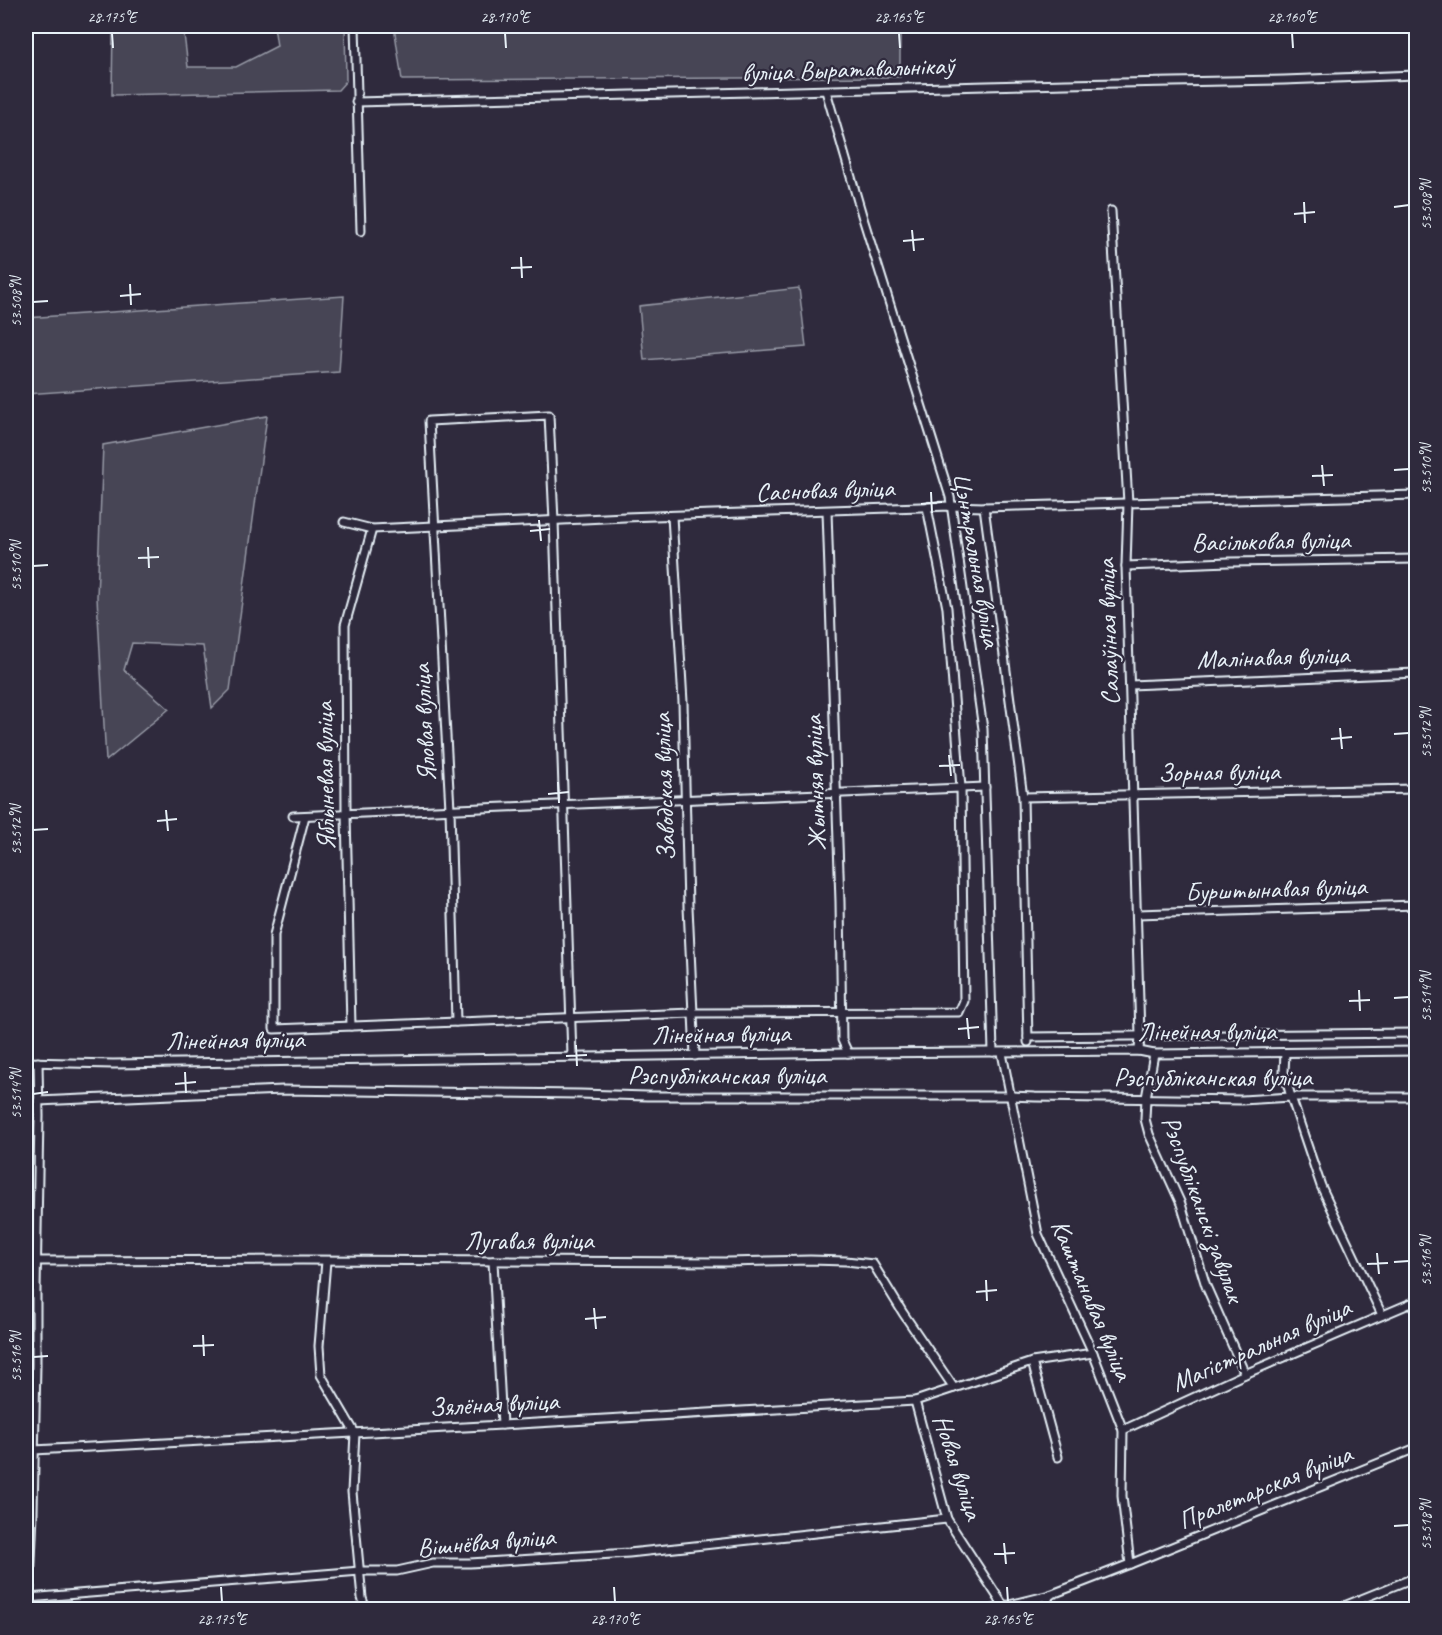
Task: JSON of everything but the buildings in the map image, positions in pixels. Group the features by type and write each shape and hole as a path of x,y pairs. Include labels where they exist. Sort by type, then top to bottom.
{"street":[{"path":"355,26 361,231"},
{"name":"вуліца Выратавальнікаў","path":"356,102 1416,75"},
{"name":"Цэнтральная вуліца","path":"826,90 862,215 950,497 983,729 993,1053"},
{"name":"Салаўіная вуліца","path":"1112,211 1128,503 1126,566 1139,1051"},
{"name":"Яловая вуліца","path":"456,1022 450,809 429,421 549,415 554,521"},
{"name":"Сасновая вуліца","path":"344,522 372,529 951,506 1416,495"},
{"path":"305,816 274,934 274,1029 693,1013 959,1012 964,1001 961,788 947,608 927,507"},
{"name":"Цэнтральная вуліца","path":"984,507 1023,797 1028,1039"},
{"name":"Жытняя вуліца","path":"827,511 837,794 842,1040 848,1053"},
{"name":"Заводская вуліца","path":"672,516 682,702 695,1056"},
{"path":"554,521 572,1056"},
{"name":"Яблыневая вуліца","path":"351,1026 346,814 345,625 372,529"},
{"name":"Васільковая вуліца","path":"1126,566 1416,559"},
{"name":"Малінавая вуліца","path":"1130,685 1416,673"},
{"path":"293,816 985,787"},
{"name":"Зорная вуліца","path":"1023,797 1416,789"},
{"name":"Бурштынавая вуліца","path":"1137,914 1416,905"},
{"name":"Лінейная вуліца","path":"1028,1039 1140,1035 1416,1033"},
{"name":"Лінейная вуліца","path":"26,1062 113,1064 848,1053 1139,1051 1154,1054 1416,1051"},
{"name":"Каштанавая вуліца","path":"1002,1053 1038,1234 1093,1353 1123,1430 1122,1496 1130,1564"},
{"path":"1285,1053 1284,1071 1291,1097 1321,1186 1382,1315"},
{"name":"Рэспубліканскі завулак","path":"1154,1054 1146,1098 1145,1119 1149,1134 1181,1204 1206,1286 1245,1374"},
{"path":"27,1610 30,1586 34,1450 38,1062"},
{"name":"Рэспубліканская вуліца","path":"38,1101 283,1090 647,1096 1010,1096 1242,1100 1291,1097 1416,1097"},
{"name":"Лугавая вуліца","path":"37,1262 810,1260 873,1264 903,1314 954,1388"},
{"path":"326,1261 319,1346 321,1375 355,1432 352,1492 362,1598 366,1610"},
{"path":"493,1261 502,1425"},
{"name":"Магістральная вуліца","path":"1123,1430 1245,1374 1416,1301"},
{"name":"Зялёная вуліца","path":"34,1450 915,1401 1032,1362 1093,1353"},
{"path":"1032,1362 1058,1457"},
{"name":"Новая вуліца","path":"915,1401 947,1520 1003,1605"},
{"name":"Пралетарская вуліца","path":"989,1610 1050,1595 1416,1448"},
{"name":"Вішнёвая вуліца","path":"28,1598 360,1571 397,1571 433,1563 470,1563 629,1553 947,1520"},
{"path":"1334,1610 1416,1577"},
{"path":"1048,1610 1047,1601 1050,1595"},
{"path":"1003,1605 1025,1603 1035,1610"}],"shaded area":[{"path":"113,26 183,26 188,67 236,67 277,46 274,26 345,26 346,81 338,90 112,95"},
{"path":"394,26 900,26 900,77 402,80"},
{"path":"799,288 806,347 644,360 639,306"},
{"path":"344,296 339,372 26,394 26,318"},
{"path":"267,416 230,690 212,708 203,646 132,643 124,670 169,709 106,761 97,597 103,445"}]}
